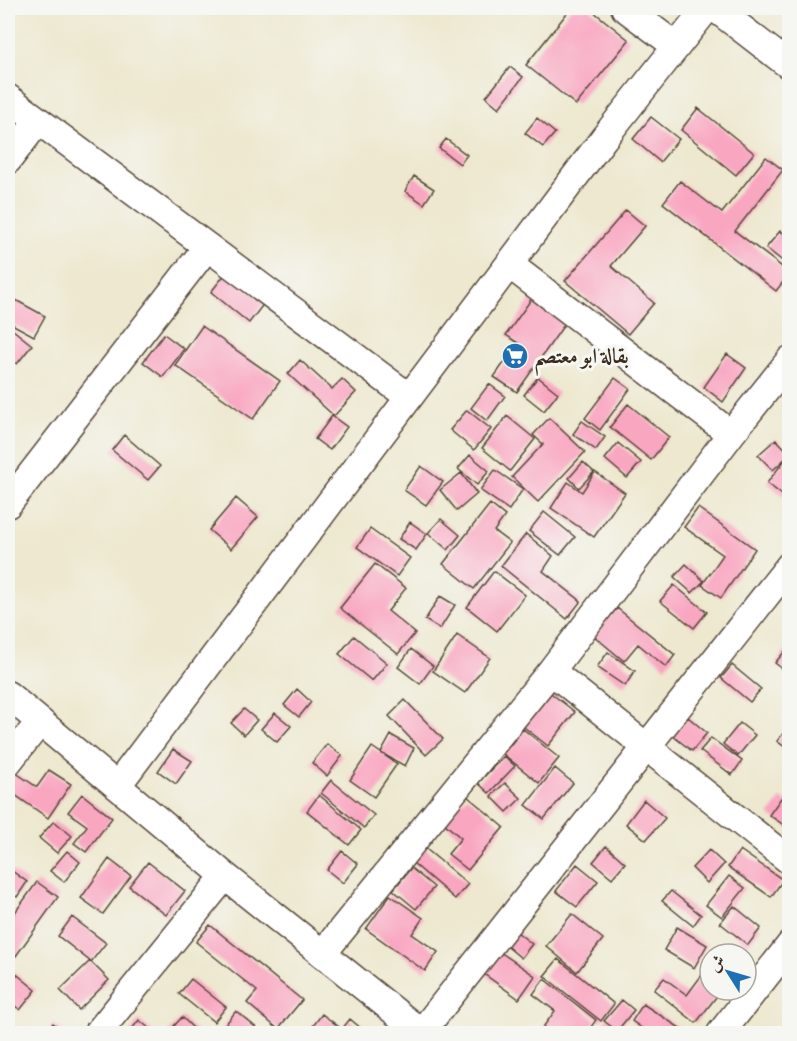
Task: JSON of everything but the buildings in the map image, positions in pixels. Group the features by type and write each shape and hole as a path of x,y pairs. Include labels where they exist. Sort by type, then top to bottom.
{"street":[{"path":"625,8 676,46"},
{"path":"117,786 409,397 707,8"},
{"path":"715,8 789,66"},
{"path":"8,98 409,397"},
{"path":"8,160 38,121"},
{"path":"10,496 207,247"},
{"path":"510,265 731,434"},
{"path":"323,953 551,671 789,360"},
{"path":"8,695 225,876 421,1033 789,565"},
{"path":"551,671 789,861"},
{"path":"8,762 39,723"},
{"path":"97,1034 225,876"},
{"path":"720,1034 789,945"}],"place":[{"name":"بقالة ابو معتصم","path":"515,356"}]}
